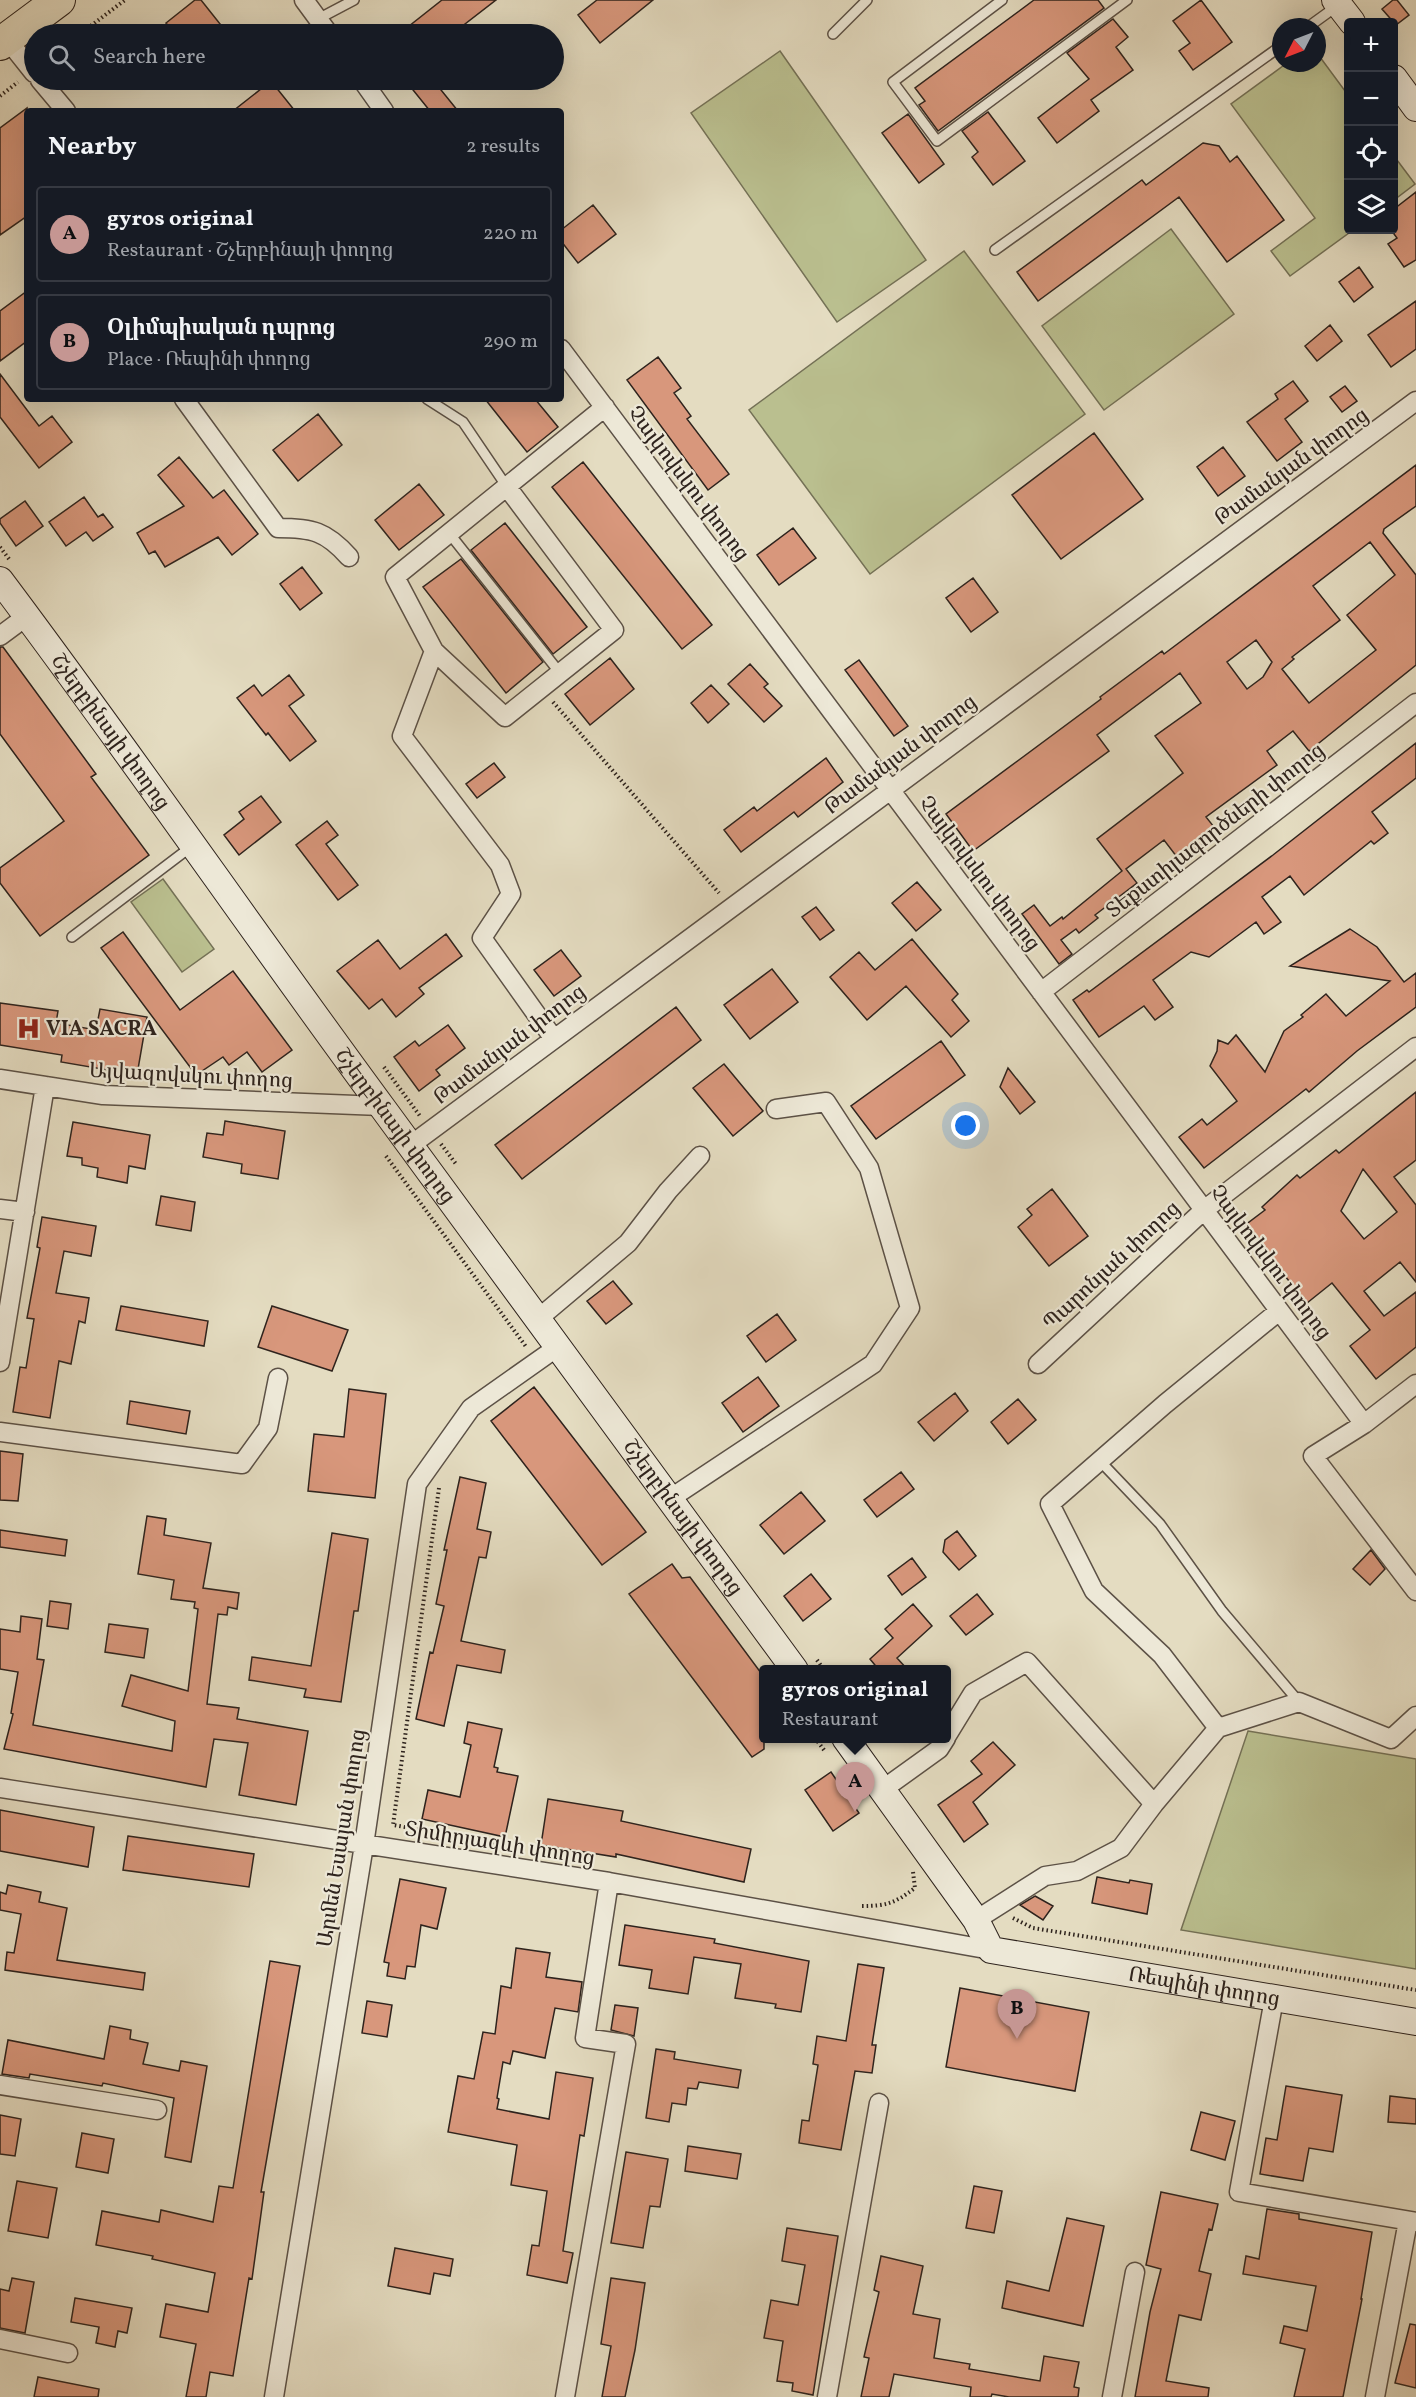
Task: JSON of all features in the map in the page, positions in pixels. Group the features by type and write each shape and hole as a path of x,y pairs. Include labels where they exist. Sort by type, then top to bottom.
{"highway":[{"path":"26,24 59,0"},
{"path":"3,41 24,26"}],"street":[{"path":"304,0 322,24"},
{"path":"3,41 24,63"},
{"path":"1398,83 1416,108"},
{"path":"48,90 63,108"},
{"path":"369,90 381,108"},
{"name":"Չայկովսկու փողոց","path":"564,353 1364,1424"},
{"name":"Թամանյան փողոց","path":"411,1145 1416,401"},
{"path":"186,402 278,528 306,528 326,535 349,557"},
{"path":"507,487 614,630 505,717 434,651 395,577 605,407"},
{"name":"Շչերբինայի փողոց","path":"0,580 194,844 381,1106 539,1318 791,1665"},
{"path":"0,636 27,616"},
{"path":"434,651 402,736 500,865 511,894 482,938 554,1039"},
{"name":"Տեքստիլագործների փողոց","path":"1041,992 1416,703"},
{"name":"Պարոնյան փողոց","path":"1038,1364 1204,1210 1416,1047"},
{"name":"Այվազովսկու փողոց","path":"0,1079 103,1095 381,1106"},
{"path":"0,1362 45,1086"},
{"path":"671,1498 873,1364 910,1308 869,1168 826,1102 776,1109"},
{"path":"539,1318 628,1243 668,1191 700,1156"},
{"path":"0,1209 25,1212"},
{"path":"1218,1728 1162,1655 1094,1591 1050,1504 1165,1404 1279,1311"},
{"name":"Արմեն Եսայան փողոց","path":"274,2397 364,1845 417,1484 471,1408 559,1346"},
{"path":"0,1432 242,1464 268,1428 278,1378"},
{"path":"1416,1384 1364,1424 1313,1456 1416,1591"},
{"path":"951,1730 973,1693 1027,1662 1154,1804"},
{"path":"976,1920 1045,1876 1077,1871 1121,1848 1154,1804 1218,1728 1299,1702 1392,1738 1416,1716"},
{"path":"849,1743 976,1920 991,1950"},
{"path":"882,1790 939,1749 943,1743"},
{"name":"Տիմիրյազևի փողոց","path":"0,1788 609,1882 991,1950"},
{"path":"565,2397 626,2044 585,2038 609,1882"},
{"name":"Ռեպինի փողոց","path":"991,1950 1416,2022"},
{"path":"1274,1999 1239,2192 1412,2222 1375,2397"},
{"path":"0,2085 157,2110"},
{"path":"827,2397 879,2103"},
{"path":"1112,2397 1135,2272"},
{"path":"0,2339 68,2353"}],"lane":[{"path":"318,19 354,0"},
{"path":"833,34 867,0"},
{"path":"1002,0 893,82 937,141 1127,0"},
{"path":"1325,18 1342,9"},
{"path":"995,250 1272,52"},
{"path":"432,402 463,422 507,487"},
{"path":"449,533 560,673"},
{"path":"72,937 194,844"},
{"path":"1100,1461 1161,1524 1222,1611 1299,1702"}],"path":[{"path":"93,24 125,0"},
{"path":"541,688 731,907"},
{"path":"440,1485 393,1825 500,1843"},
{"path":"854,1906 886,1906 903,1897"},
{"path":"998,1906 1015,1919 1033,1928 1416,1990"}],"green space":[{"path":"780,51 926,260 837,322 691,113"},
{"path":"1326,65 1344,90 1344,234 1348,234 1290,276 1271,251 1315,218 1231,104 1275,72 1326,72"},
{"path":"1398,161 1415,184 1398,197"},
{"path":"1171,229 1234,314 1104,410 1042,326"},
{"path":"964,251 1085,414 870,574 749,410"},
{"path":"163,879 214,949 182,972 131,902"},
{"path":"1248,1731 1416,1759 1416,1969 1181,1930"}],"building":[{"path":"195,0 201,0 220,24 167,24"},
{"path":"442,0 496,0 465,24 412,24"},
{"path":"597,0 653,0 600,43 578,15"},
{"path":"1034,0 1098,0 1104,8 938,131 919,105 925,101 915,88"},
{"path":"1201,0 1232,42 1193,70 1179,51 1190,43 1173,21"},
{"path":"1393,0 1397,0 1409,15 1398,23 1398,18 1390,18 1382,9"},
{"path":"1113,19 1128,37 1116,47 1133,70 1091,100 1099,111 1057,143 1038,118 1089,79 1067,53"},
{"path":"260,90 278,90 293,108 237,108"},
{"path":"413,90 441,90 456,108 428,108"},
{"path":"24,110 24,218 0,235 0,128"},
{"path":"988,112 1025,161 993,185 972,157 978,152 962,131"},
{"path":"908,114 944,164 919,183 882,133"},
{"path":"1203,143 1219,146 1230,162 1237,156 1284,220 1227,262 1179,197 1038,301 1017,272 1142,180 1146,185"},
{"path":"1416,192 1416,260 1404,267 1388,244 1397,238 1394,234 1398,234 1398,206"},
{"path":"593,205 616,234 578,263 564,245 564,228"},
{"path":"1359,267 1373,287 1354,302 1339,282"},
{"path":"24,293 24,343 0,361 0,311"},
{"path":"1416,301 1416,349 1391,367 1368,335"},
{"path":"1330,325 1342,341 1317,361 1305,346"},
{"path":"658,357 681,388 674,393 691,416 687,419 729,474 708,490 627,380"},
{"path":"0,374 39,426 52,416 72,442 39,468 0,417"},
{"path":"1293,381 1308,401 1285,419 1302,442 1277,461 1247,422 1278,399 1275,394"},
{"path":"1345,386 1357,401 1342,412 1330,397"},
{"path":"487,402 537,402 558,427 527,452"},
{"path":"318,414 342,445 298,481 273,450"},
{"path":"1094,433 1143,499 1061,559 1012,495"},
{"path":"1223,447 1245,476 1218,496 1197,467"},
{"path":"179,457 213,498 224,490 258,534 232,555 218,537 165,567 155,551 149,554 137,533 184,506 158,475"},
{"path":"583,462 712,625 682,649 552,487"},
{"path":"1416,465 1416,506 1384,529 1383,533 1416,575 1416,665 1309,751 1293,731 1267,751 1277,765 1206,817 1218,832 1180,861 1164,840 1126,869 1137,883 1095,915 1098,918 1079,933 1076,929 1061,940 1072,954 1059,964 1022,914 1034,905 1050,926 1062,917 1063,919 1122,871 1097,839 1183,773 1155,736 1201,703 1180,673 1097,735 1109,751 973,851 946,814 1162,651 1164,654","holes":["1370,542 1395,575 1347,615 1376,650 1309,703 1282,669 1294,659 1292,657 1340,620 1313,586","1256,640 1272,662 1263,677 1247,689 1227,662"]},
{"path":"419,484 444,515 399,550 375,520"},
{"path":"84,497 98,517 103,514 113,527 93,541 86,532 66,546 49,522"},
{"path":"25,501 43,526 16,546 0,523 0,519"},
{"path":"505,523 587,627 553,654 471,550"},
{"path":"793,528 816,558 779,585 757,555"},
{"path":"461,559 543,662 506,693 423,587"},
{"path":"302,567 322,593 300,610 280,584"},
{"path":"973,578 998,612 971,632 946,598"},
{"path":"0,647 3,647 96,774 91,777 149,855 40,936 0,883 0,868 64,821 0,734"},
{"path":"610,658 634,689 590,725 565,694"},
{"path":"859,660 908,726 894,736 845,670"},
{"path":"750,664 768,684 764,687 782,706 764,722 728,684"},
{"path":"289,675 304,695 289,706 316,741 290,761 237,698 254,685 262,696"},
{"path":"711,685 729,704 708,723 691,703"},
{"path":"1416,743 1416,778 1372,812 1388,833 1374,844 1371,841 1304,895 1290,876 1262,897 1281,922 1264,934 1256,922 1209,957 1191,952 1153,980 1173,1007 1155,1020 1144,1006 1099,1037 1073,1000 1087,990 1089,992 1273,855"},
{"path":"826,758 843,782 798,817 794,812 741,852 724,830 754,807 757,811"},
{"path":"494,763 505,777 477,798 466,784"},
{"path":"261,796 281,822 239,855 224,835 244,819 239,812"},
{"path":"327,821 338,835 326,844 358,885 338,900 296,845"},
{"path":"917,882 941,910 916,931 892,903"},
{"path":"816,907 834,930 820,940 802,917"},
{"path":"1350,929 1377,947 1404,982 1416,973 1416,1007 1357,1051 1309,1092 1306,1089 1204,1168 1179,1137 1202,1119 1207,1125 1237,1101 1210,1066 1217,1051 1218,1040 1228,1044 1236,1035 1265,1072 1284,1031 1303,1017 1301,1015 1326,994 1346,1016 1390,981 1290,966"},
{"path":"123,932 180,1010 233,971 292,1050 262,1072 247,1052 229,1065 223,1057 196,1075 101,948"},
{"path":"446,934 462,956 419,988 424,994 396,1017 382,999 369,1009 337,971 378,940 400,969"},
{"path":"912,939 958,994 952,1000 969,1021 951,1037 906,986 867,1020 830,977 859,952 875,970"},
{"path":"561,950 581,976 554,996 534,970"},
{"path":"772,969 798,1002 750,1039 724,1005"},
{"path":"0,1003 58,1011 56,1023 96,1030 100,1009 147,1017 137,1075 61,1062 62,1055 0,1045"},
{"path":"676,1007 701,1040 522,1179 495,1145"},
{"path":"448,1025 465,1048 436,1070 440,1075 419,1091 394,1057 415,1041 419,1046"},
{"path":"941,1041 965,1075 876,1139 851,1106"},
{"path":"724,1064 763,1111 733,1136 693,1088"},
{"path":"1008,1068 1035,1102 1020,1114 1000,1087"},
{"path":"1416,1092 1416,1160 1394,1177 1416,1205 1416,1282 1400,1262 1364,1291 1384,1316 1416,1292 1416,1347 1376,1379 1350,1346 1370,1330 1332,1283 1307,1303 1244,1226 1265,1210 1262,1207 1297,1175 1300,1178 1336,1150 1339,1153","holes":["1363,1169 1397,1212 1364,1239 1341,1211"]},
{"path":"225,1121 285,1131 278,1179 241,1173 242,1164 203,1157 207,1133 223,1135"},
{"path":"73,1122 150,1135 145,1169 129,1166 127,1183 97,1177 98,1168 82,1165 82,1158 67,1156"},
{"path":"1052,1189 1088,1236 1049,1266 1018,1227 1032,1215 1027,1209"},
{"path":"161,1196 195,1202 191,1231 156,1225"},
{"path":"42,1217 96,1226 91,1256 64,1251 56,1293 89,1298 85,1323 79,1321 71,1364 59,1361 50,1418 13,1412 20,1367 26,1368 34,1319 27,1318 40,1248 37,1247"},
{"path":"613,1281 632,1304 606,1324 587,1301"},
{"path":"121,1306 208,1321 204,1346 116,1330"},
{"path":"272,1306 348,1330 332,1371 258,1347"},
{"path":"777,1314 796,1340 766,1362 747,1336"},
{"path":"758,1377 779,1406 743,1432 722,1403"},
{"path":"534,1387 646,1532 602,1565 491,1421"},
{"path":"349,1389 386,1394 375,1498 308,1491 314,1434 344,1437"},
{"path":"955,1393 968,1411 934,1441 918,1422"},
{"path":"1018,1399 1036,1420 1008,1444 991,1422"},
{"path":"130,1401 190,1411 186,1434 127,1424"},
{"path":"0,1451 23,1454 18,1501 0,1500"},
{"path":"901,1472 914,1489 877,1517 864,1500"},
{"path":"460,1477 486,1483 477,1529 491,1532 486,1558 479,1557 461,1641 505,1650 501,1673 457,1665 444,1726 416,1719 430,1652 433,1653 444,1606 436,1604 447,1550 444,1550"},
{"path":"801,1492 825,1521 784,1554 760,1525"},
{"path":"147,1516 166,1519 164,1535 211,1543 203,1588 239,1593 237,1609 228,1607 227,1615 218,1614 207,1704 239,1708 237,1719 308,1731 296,1805 239,1795 248,1743 214,1739 206,1787 4,1749 13,1714 11,1713 18,1672 0,1669 0,1629 20,1632 21,1616 42,1619 37,1659 44,1660 33,1725 172,1751 175,1721 122,1706 131,1675 188,1691 198,1609 194,1608 195,1602 171,1599 174,1580 138,1574"},
{"path":"0,1530 67,1540 65,1556 0,1547"},
{"path":"957,1531 976,1556 959,1570 943,1552 945,1540"},
{"path":"332,1533 368,1539 358,1611 354,1611 341,1702 304,1697 306,1689 249,1680 252,1657 311,1666"},
{"path":"1371,1550 1385,1569 1370,1585 1353,1569"},
{"path":"912,1558 926,1577 902,1595 888,1576"},
{"path":"672,1564 682,1578 690,1577 759,1670 759,1743 764,1743 764,1749 752,1757 629,1594"},
{"path":"811,1574 831,1599 803,1621 784,1596"},
{"path":"977,1594 993,1614 966,1635 950,1616"},
{"path":"50,1601 71,1604 68,1629 47,1626"},
{"path":"913,1604 932,1626 897,1658 903,1665 875,1665 870,1659 893,1638 885,1629"},
{"path":"109,1624 148,1629 144,1658 105,1652"},
{"path":"468,1722 502,1729 494,1767 498,1768 497,1772 518,1776 505,1837 422,1819 428,1790 460,1797 471,1745 464,1743"},
{"path":"993,1742 1015,1765 973,1802 988,1824 964,1842 938,1805 982,1774 971,1761"},
{"path":"831,1772 859,1813 833,1831 805,1790"},
{"path":"548,1799 623,1811 621,1821 751,1849 744,1882 616,1854 616,1857 541,1845"},
{"path":"0,1810 94,1827 88,1867 0,1851"},
{"path":"128,1836 254,1854 249,1887 123,1870"},
{"path":"1097,1877 1129,1883 1130,1880 1152,1884 1147,1914 1092,1903"},
{"path":"400,1879 446,1888 437,1929 421,1925 415,1967 407,1966 405,1979 387,1976 389,1963 384,1962"},
{"path":"8,1885 41,1892 39,1902 67,1908 57,1960 145,1973 143,1990 5,1970 7,1952 14,1953 21,1914 0,1910 0,1892 6,1894"},
{"path":"1035,1896 1053,1906 1043,1920 1020,1905"},
{"path":"625,1925 715,1939 714,1943 809,1961 801,2012 775,2008 776,2004 735,1998 741,1964 694,1957 688,1994 649,1988 652,1970 619,1965"},
{"path":"516,1948 550,1953 546,1977 582,1982 578,2012 555,2008 545,2058 513,2051 510,2064 503,2062 497,2098 499,2099 497,2109 549,2119 556,2072 593,2078 584,2136 580,2135 563,2251 573,2253 567,2283 527,2275 532,2245 539,2246 547,2191 511,2185 517,2145 448,2132 458,2076 474,2079 483,2032 495,2034 501,1986 511,1988"},
{"path":"270,1961 300,1966 261,2192 264,2192 252,2279 249,2278 233,2376 210,2372 206,2397 186,2397 196,2344 160,2337 166,2304 208,2312 215,2273 152,2259 153,2256 96,2245 102,2211 159,2222 161,2210 213,2222 219,2186 233,2188"},
{"path":"858,1964 884,1968 872,2045 876,2045 872,2073 855,2071 841,2150 799,2143 802,2120 809,2121 818,2065 813,2064 817,2036 846,2041"},
{"path":"960,1988 1089,2012 1075,2091 946,2067"},
{"path":"367,2001 392,2005 387,2037 362,2033"},
{"path":"615,2005 638,2008 634,2036 611,2030"},
{"path":"110,2026 131,2030 130,2039 148,2043 143,2064 179,2071 181,2061 207,2066 191,2162 165,2157 174,2098 103,2083 102,2086 30,2074 29,2078 2,2074 8,2040 104,2059"},
{"path":"656,2049 675,2052 674,2059 741,2070 738,2088 699,2082 697,2089 688,2088 686,2105 672,2103 669,2122 646,2118"},
{"path":"1286,2086 1342,2095 1333,2152 1309,2148 1303,2181 1260,2174 1266,2138 1277,2140"},
{"path":"1390,2096 1416,2099 1416,2124 1388,2122"},
{"path":"1201,2112 1235,2121 1225,2160 1191,2150"},
{"path":"0,2115 21,2119 15,2156 0,2154"},
{"path":"82,2133 114,2139 108,2173 76,2167"},
{"path":"688,2146 741,2154 737,2179 685,2171"},
{"path":"626,2152 668,2159 660,2207 650,2206 643,2248 611,2243"},
{"path":"17,2181 57,2188 48,2238 8,2231"},
{"path":"974,2186 1002,2191 994,2233 966,2228"},
{"path":"1161,2192 1218,2204 1212,2230 1209,2229 1199,2271 1211,2274 1201,2320 1179,2315 1166,2381 1209,2388 1208,2397 1135,2397 1150,2312 1161,2269 1146,2265"},
{"path":"1267,2209 1299,2214 1299,2219 1372,2232 1343,2397 1294,2397 1305,2349 1280,2343 1284,2326 1307,2331 1316,2286 1243,2274 1246,2256 1259,2259"},
{"path":"1067,2218 1104,2226 1083,2326 1002,2308 1007,2281 1049,2291"},
{"path":"787,2228 838,2236 813,2395 792,2391 793,2383 777,2381 783,2341 764,2338 771,2300 798,2305 805,2265 782,2261"},
{"path":"395,2248 453,2259 450,2276 434,2273 430,2294 388,2286"},
{"path":"881,2256 923,2266 913,2314 940,2319 934,2358 970,2364 969,2369 1040,2381 1044,2356 1079,2362 1074,2387 1079,2388 1078,2397 1009,2397 992,2394 991,2397 970,2397 971,2387 894,2374 889,2397 861,2397 869,2358 864,2357 879,2292 874,2290"},
{"path":"12,2278 34,2282 25,2333 0,2328 0,2289 9,2291"},
{"path":"611,2278 645,2283 625,2397 602,2397 611,2346 601,2344"},
{"path":"75,2298 132,2308 127,2333 118,2331 115,2347 96,2343 99,2327 71,2322"},
{"path":"1410,2324 1416,2325 1416,2388 1395,2383"},
{"path":"38,2377 99,2389 98,2397 34,2397"}],"place":[{"name":"VIA SACRA","path":"28,1028"},
{"name":"gyros original","path":"855,1812"},
{"name":"Օլիմպիական դպրոց","path":"1017,2039"}]}
